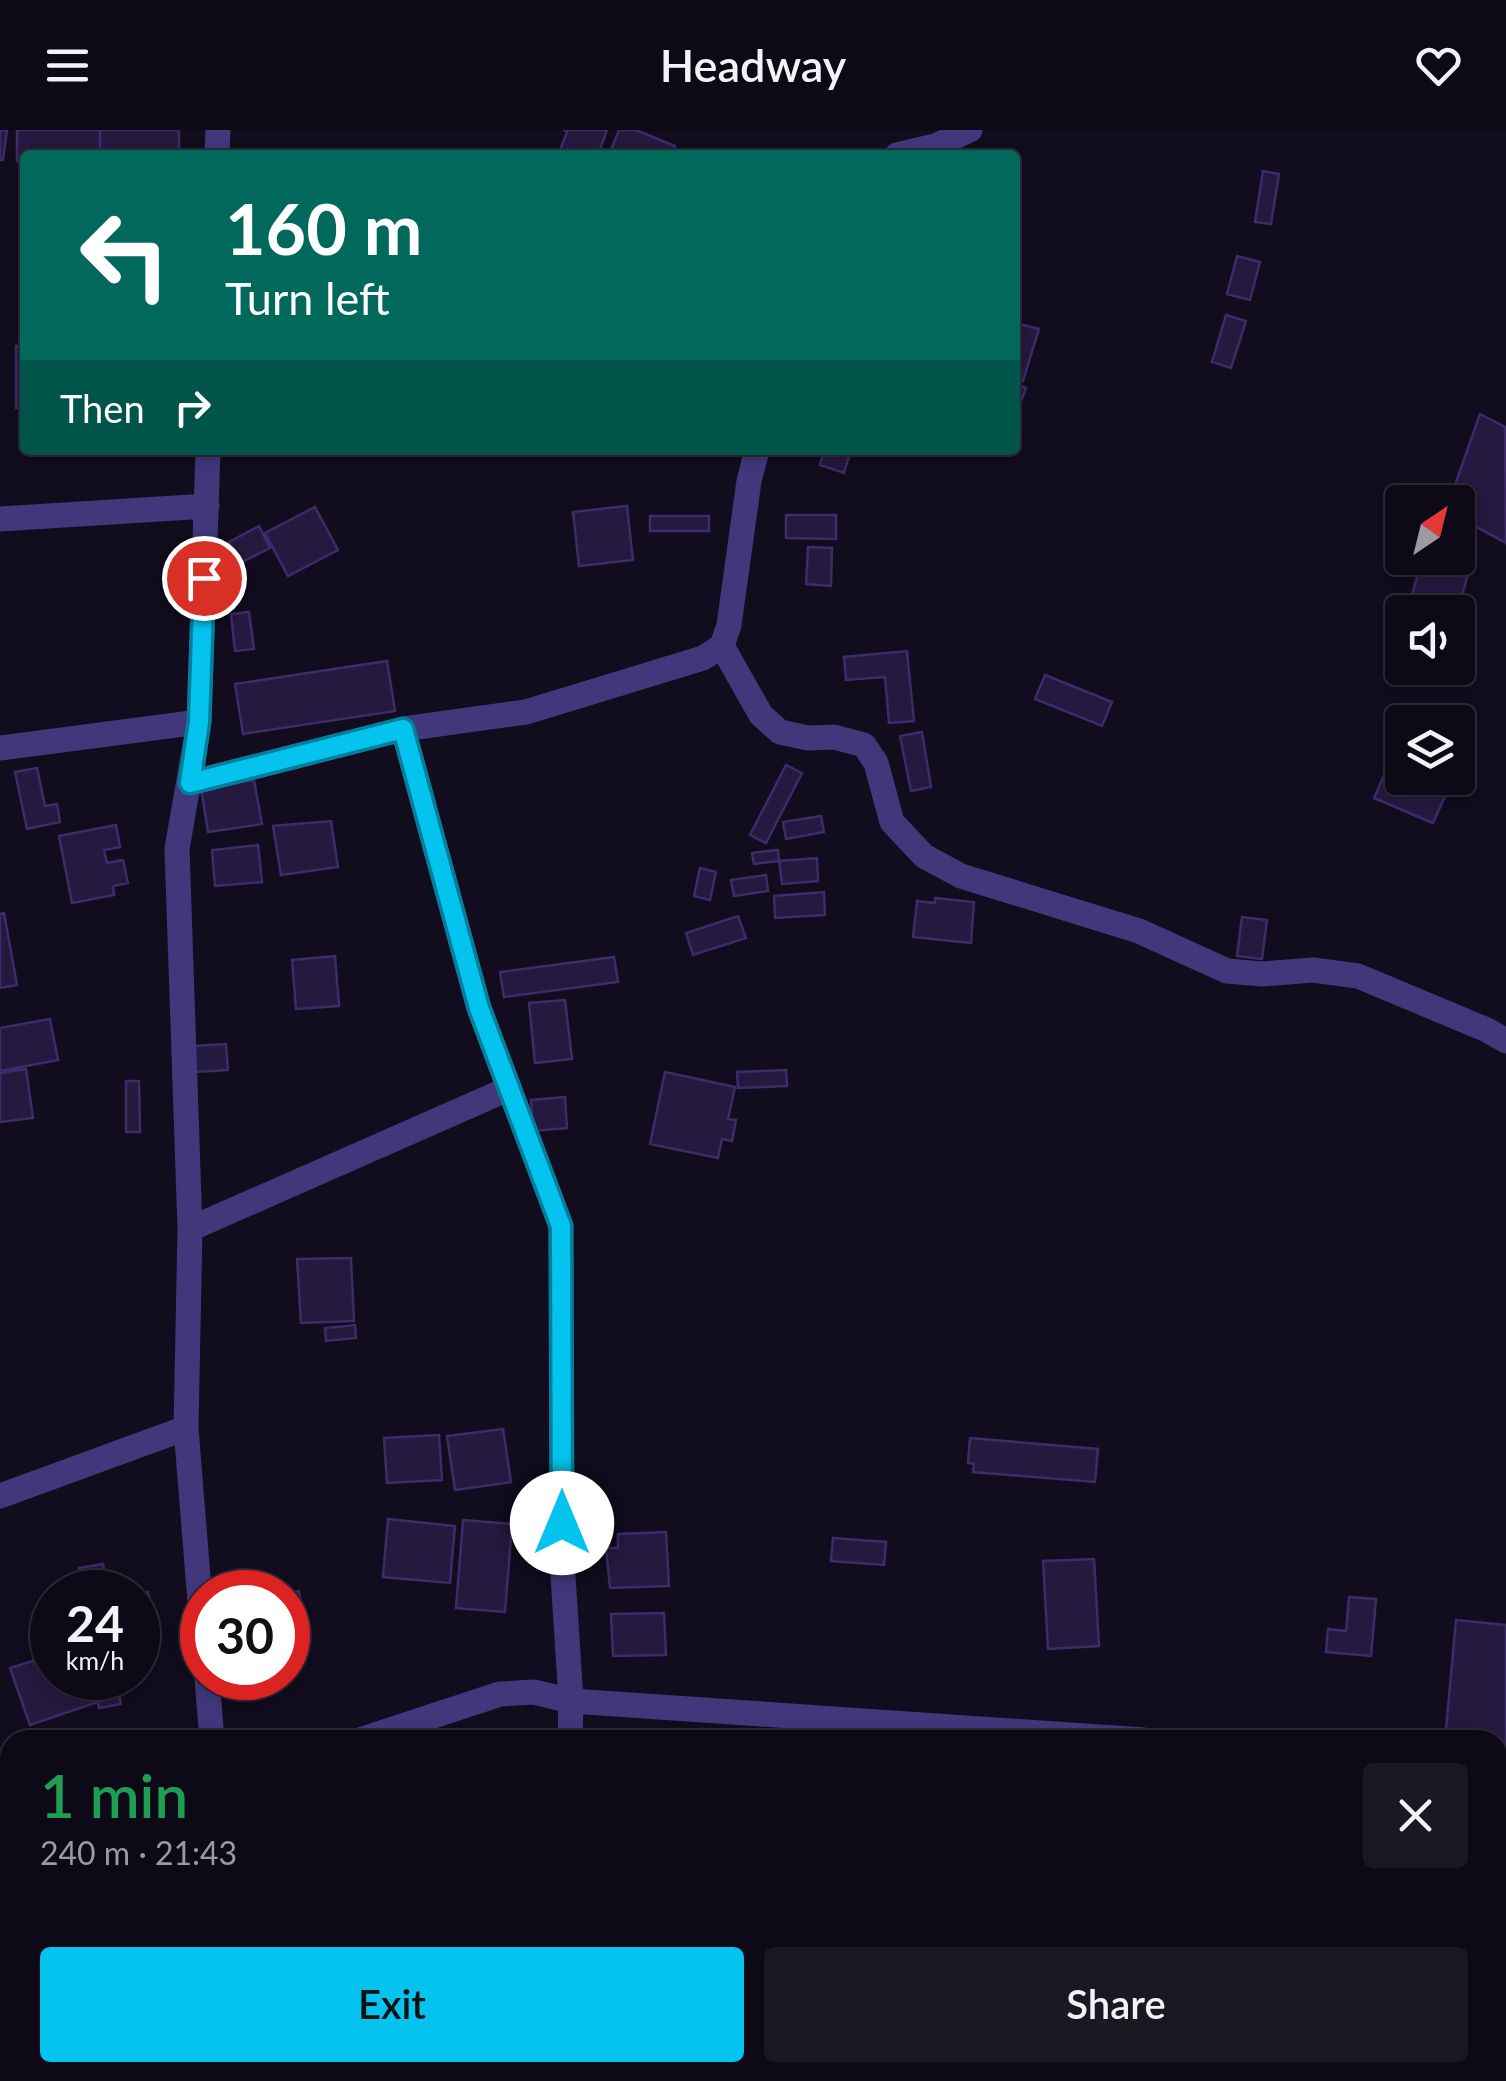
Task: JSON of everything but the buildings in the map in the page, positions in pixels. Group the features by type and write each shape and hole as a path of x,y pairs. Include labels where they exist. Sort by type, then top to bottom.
{"street":[{"path":"918,150 970,130"},
{"path":"197,1570 186,1428 190,1229 177,849 199,722 208,455"},
{"path":"190,783 403,729 526,712 703,658 722,646 729,625 756,455"},
{"path":"0,519 206,506"},
{"path":"722,646 760,715 780,732 808,738 834,737 864,745 876,763 892,822 924,856 961,876 1139,931 1226,971 1262,974 1313,970 1358,976 1506,1041"},
{"path":"0,748 199,722"},
{"path":"403,729 479,1008 561,1226 562,1560 570,1730"},
{"path":"190,1229 508,1089"},
{"path":"0,1496 186,1428"},
{"path":"390,1730 500,1694 534,1692 570,1701 997,1730"},
{"path":"208,1700 211,1730"}],"route":[{"path":"204,578 199,722 190,783 403,729 479,1008 561,1226 562,1523"}]}
